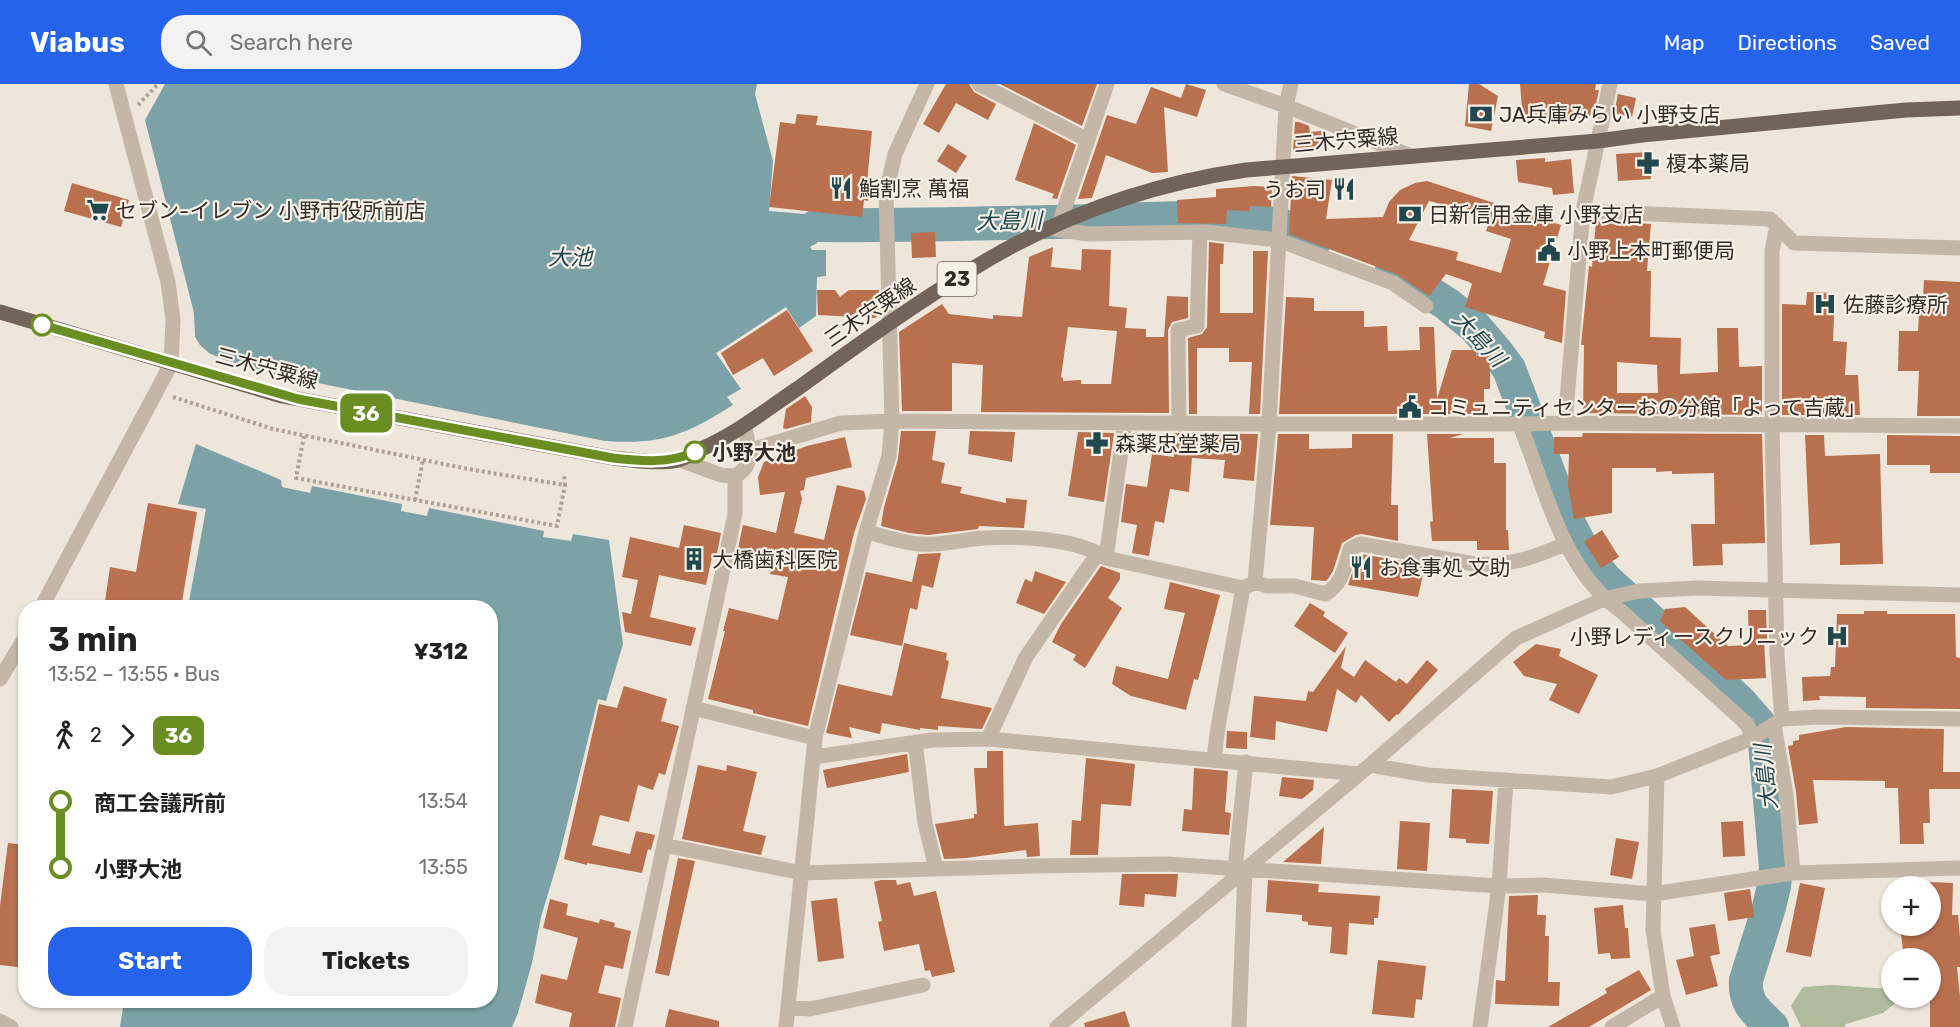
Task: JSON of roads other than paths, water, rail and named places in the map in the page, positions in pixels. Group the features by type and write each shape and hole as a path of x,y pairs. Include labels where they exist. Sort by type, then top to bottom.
{"main road":[{"name":"三木宍粟線","path":"0,312 171,364 315,403 613,458 636,461 680,459 717,443 744,426 975,267 1054,225 1145,192 1186,181 1282,166 1598,141 1883,112 1960,108"}],"street":[{"path":"45,600 171,364 173,320 168,282 116,84"},
{"path":"786,1027 815,738 866,532 889,456 892,422 891,323 886,192 895,154 927,84"},
{"path":"979,84 1088,140"},
{"path":"1107,84 1088,140 1054,225 1088,234 1200,232 1278,240 1393,283 1426,306"},
{"path":"1224,84 1411,156"},
{"path":"1214,759 1218,727 1249,585 1269,424 1282,166 1286,106 1291,84"},
{"path":"1564,423 1583,211 1610,84"},
{"path":"1583,211 1770,219 1794,243 1960,248"},
{"path":"1778,225 1772,251 1772,425 1777,590 1775,724 1786,794 1793,873"},
{"path":"1179,424 1178,330 1197,326 1200,232"},
{"path":"751,450 841,423 1564,423 1960,426"},
{"path":"988,739 1026,657 1102,556 1125,423"},
{"path":"1520,424 1565,544 1604,599 1621,611 1747,724 1753,738"},
{"path":"680,459 721,476 735,476 742,473 750,459 751,450 744,426"},
{"path":"625,1027 735,514 735,476"},
{"path":"866,532 920,544 986,538 1020,538 1058,543 1085,548 1102,556 1249,585 1295,586 1325,594 1335,589 1341,579 1350,549 1360,544 1491,565 1531,559 1565,544"},
{"path":"1057,1027 1240,869 1364,770 1516,638 1604,599 1639,591 1698,588 1960,595"},
{"path":"0,679 18,649"},
{"path":"693,708 815,738"},
{"path":"814,757 932,740 988,739 1246,762 1611,787 1657,776 1753,738 1775,724 1819,717 1960,719"},
{"path":"915,742 925,823 936,869"},
{"path":"1239,1027 1240,869 1246,762"},
{"path":"1657,776 1653,930 1663,996 1673,1027"},
{"path":"1480,1027 1499,886 1506,780"},
{"path":"664,845 802,873 1167,864 1499,886 1544,885 1653,894 1793,873 1960,868"},
{"path":"788,1007 810,1009 923,984"},
{"path":"1612,1027 1663,996"},
{"path":"0,1021 10,1027"}],"water":[{"name":"大池","path":"165,84 757,84 755,94 773,161 769,211 817,215 817,243 810,247 812,250 826,250 826,276 817,277 816,316 799,328 786,307 716,353 741,389 727,397 733,405 686,431 642,441 605,441 278,375 222,359 209,353 195,337 194,313 145,120"},
{"path":"196,444 281,480 282,487 310,493 312,486 402,504 401,511 427,516 429,508 544,531 543,537 571,541 573,534 609,540 623,644 606,701 598,699 559,857 541,917 532,963 512,1027 120,1027 123,1008 498,1008 498,600 189,600 206,509 178,504"}],"waterway":[{"name":"大島川","path":"818,225 1209,218 1266,223 1293,228 1318,237"},
{"name":"大島川","path":"1392,269 1447,304 1475,327 1498,354 1509,369 1565,516 1584,553 1605,579 1739,701 1760,725 1765,743 1776,867 1769,907 1746,980 1746,988 1749,1001 1772,1027"}],"place":[{"name":"JA兵庫みらい 小野支店","path":"1481,114"},
{"name":"榎本薬局","path":"1648,163"},
{"name":"鮨割烹 萬福","path":"841,188"},
{"name":"うお司","path":"1344,189"},
{"name":"セブン-イレブン 小野市役所前店","path":"98,210"},
{"name":"日新信用金庫 小野支店","path":"1410,214"},
{"name":"小野上本町郵便局","path":"1549,250"},
{"name":"佐藤診療所","path":"1825,304"},
{"name":"コミュニティセンターおの分館「よって吉蔵」","path":"1410,407"},
{"name":"森薬忠堂薬局","path":"1097,443"},
{"name":"小野大池","path":"695,452"},
{"name":"大橋歯科医院","path":"694,559"},
{"name":"お食事処 文助","path":"1361,567"},
{"name":"小野レディースクリニック","path":"1837,636"}]}
